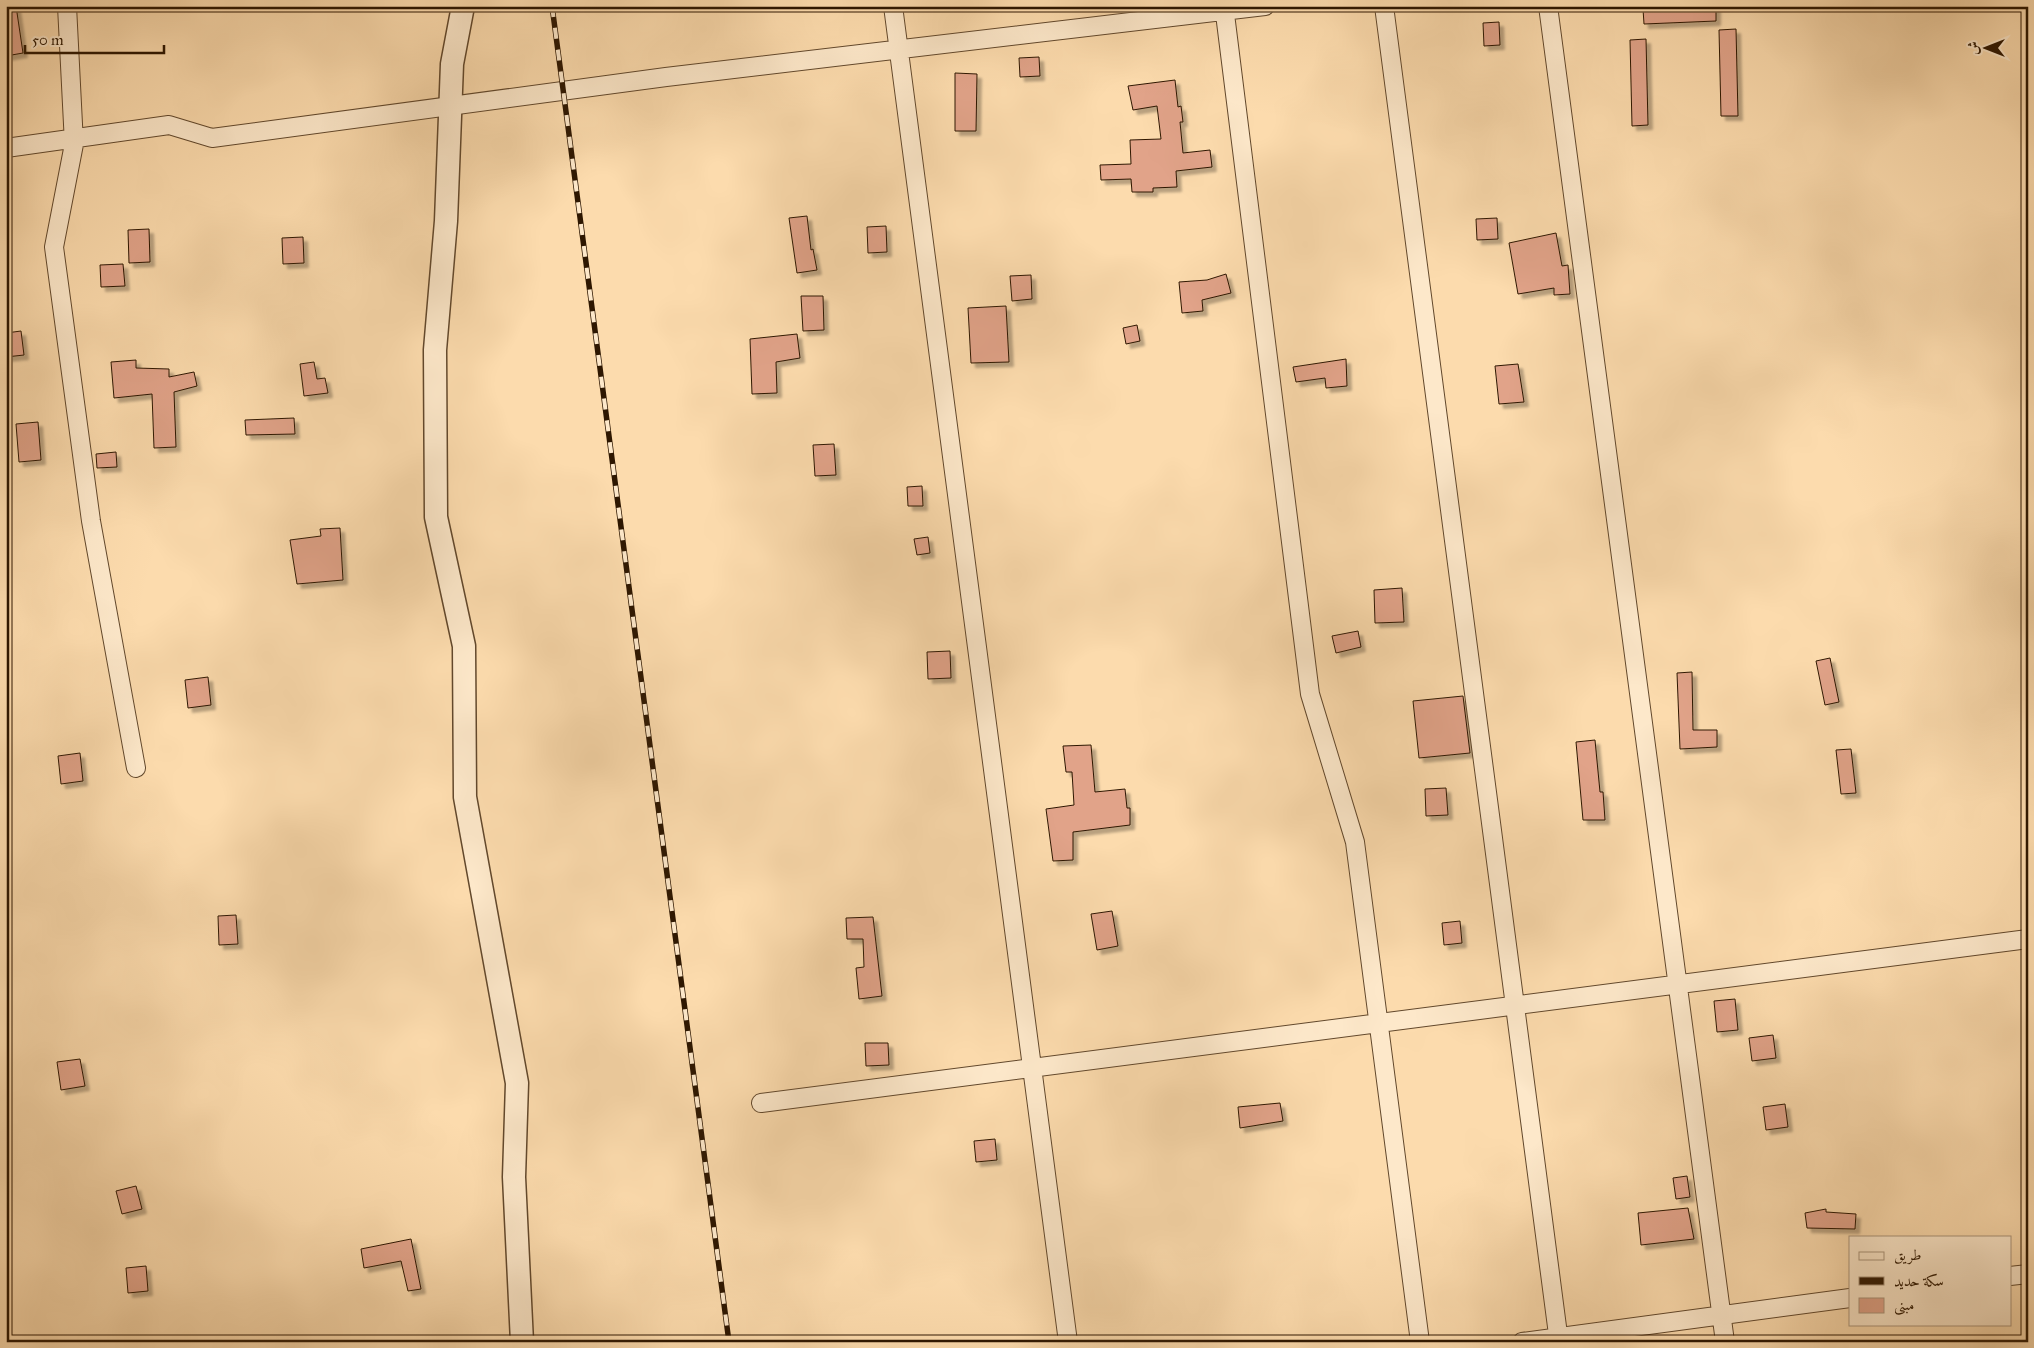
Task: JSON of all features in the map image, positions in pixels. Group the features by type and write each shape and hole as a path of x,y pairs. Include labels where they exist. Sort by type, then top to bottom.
{"street":[{"path":"67,6 73,139 54,247 90,521 136,768"},
{"path":"463,6 452,64 446,221 435,350 436,517 464,646 465,797 517,1083 514,1177 522,1342"},
{"path":"893,6 1068,1342"},
{"path":"6,148 169,125 212,138 666,78 899,51 1224,9 1265,6"},
{"path":"1384,6 1558,1339"},
{"path":"1548,6 1725,1342"},
{"path":"1224,9 1310,694 1355,842 1420,1342"},
{"path":"761,1104 2028,939"},
{"path":"2012,1276 2028,1274"},
{"path":"1522,1342 1558,1339 1849,1298"}],"building":[{"path":"6,6 16,6 23,53 6,56"},
{"path":"1716,6 1716,21 1644,24 1643,9"},
{"path":"1499,22 1500,45 1484,46 1483,23"},
{"path":"1736,29 1738,116 1721,116 1719,30"},
{"path":"1646,39 1648,125 1632,126 1630,40"},
{"path":"1039,57 1040,76 1020,77 1019,58"},
{"path":"955,73 977,74 976,131 955,131"},
{"path":"1175,80 1178,107 1181,106 1183,122 1180,122 1183,153 1210,150 1212,167 1176,171 1177,187 1153,188 1153,192 1132,192 1131,179 1101,180 1100,165 1131,164 1130,140 1161,139 1157,106 1133,110 1128,86"},
{"path":"807,216 811,250 813,249 817,270 797,273 789,218"},
{"path":"1497,218 1498,239 1477,240 1476,219"},
{"path":"886,226 887,252 868,253 867,227"},
{"path":"149,229 150,262 129,263 128,230"},
{"path":"1556,233 1562,266 1568,265 1570,294 1554,295 1554,288 1518,294 1509,243"},
{"path":"303,237 304,263 283,264 282,238"},
{"path":"123,264 125,286 101,287 100,265"},
{"path":"1226,274 1231,293 1202,300 1203,311 1182,313 1179,282 1207,280"},
{"path":"1031,275 1032,299 1012,301 1010,276"},
{"path":"801,296 823,296 824,330 803,331"},
{"path":"1006,306 1009,362 971,363 968,308"},
{"path":"1137,325 1140,341 1126,344 1123,328"},
{"path":"21,331 24,355 6,357 6,333"},
{"path":"797,334 800,358 776,362 777,393 752,394 750,339"},
{"path":"1346,359 1347,386 1326,388 1325,378 1296,382 1293,367"},
{"path":"136,360 136,368 169,369 169,377 194,372 197,386 174,392 176,447 154,448 152,394 114,398 111,362"},
{"path":"314,362 317,379 325,378 328,393 304,396 300,364"},
{"path":"1518,364 1524,402 1499,404 1495,366"},
{"path":"294,418 295,434 246,435 245,420"},
{"path":"38,422 41,460 19,462 16,424"},
{"path":"834,444 836,475 815,476 813,445"},
{"path":"116,452 117,467 97,468 96,454"},
{"path":"922,486 923,506 908,506 907,487"},
{"path":"340,528 343,580 297,584 290,540 321,536 320,529"},
{"path":"928,537 930,553 917,555 914,539"},
{"path":"1402,588 1404,622 1375,623 1374,590"},
{"path":"1358,631 1361,647 1336,653 1332,636"},
{"path":"950,651 951,678 928,679 927,652"},
{"path":"1830,658 1839,702 1825,705 1816,661"},
{"path":"1692,672 1693,730 1717,730 1717,747 1680,749 1677,673"},
{"path":"208,677 211,705 188,708 185,680"},
{"path":"1463,696 1470,753 1419,758 1413,701"},
{"path":"1595,740 1605,820 1583,820 1576,742"},
{"path":"1091,745 1095,792 1125,789 1127,808 1130,808 1130,825 1073,832 1073,860 1053,861 1046,809 1074,805 1072,772 1066,772 1063,746"},
{"path":"1851,749 1856,793 1841,794 1836,750"},
{"path":"80,753 83,781 61,784 58,756"},
{"path":"1446,788 1448,815 1426,816 1425,789"},
{"path":"1112,911 1118,946 1097,950 1091,914"},
{"path":"236,915 238,944 219,945 218,916"},
{"path":"873,917 882,996 859,999 856,968 864,967 863,939 847,939 846,918"},
{"path":"1460,921 1462,943 1444,945 1442,923"},
{"path":"1735,999 1738,1030 1717,1032 1714,1001"},
{"path":"1773,1035 1776,1058 1752,1061 1749,1038"},
{"path":"865,1043 888,1043 889,1065 866,1066"},
{"path":"80,1059 85,1086 61,1090 57,1062"},
{"path":"1280,1103 1283,1121 1240,1128 1238,1107"},
{"path":"1785,1104 1788,1127 1766,1130 1763,1107"},
{"path":"995,1139 997,1160 976,1162 974,1141"},
{"path":"1687,1176 1690,1197 1676,1199 1673,1178"},
{"path":"136,1186 142,1209 122,1214 116,1191"},
{"path":"1688,1208 1694,1239 1641,1245 1638,1213"},
{"path":"1826,1209 1826,1212 1856,1214 1855,1229 1807,1228 1805,1213"},
{"path":"411,1239 421,1289 408,1291 401,1261 364,1268 361,1249"},
{"path":"146,1266 148,1291 128,1293 126,1268"}],"railway":[{"path":"552,6 729,1342"}]}
